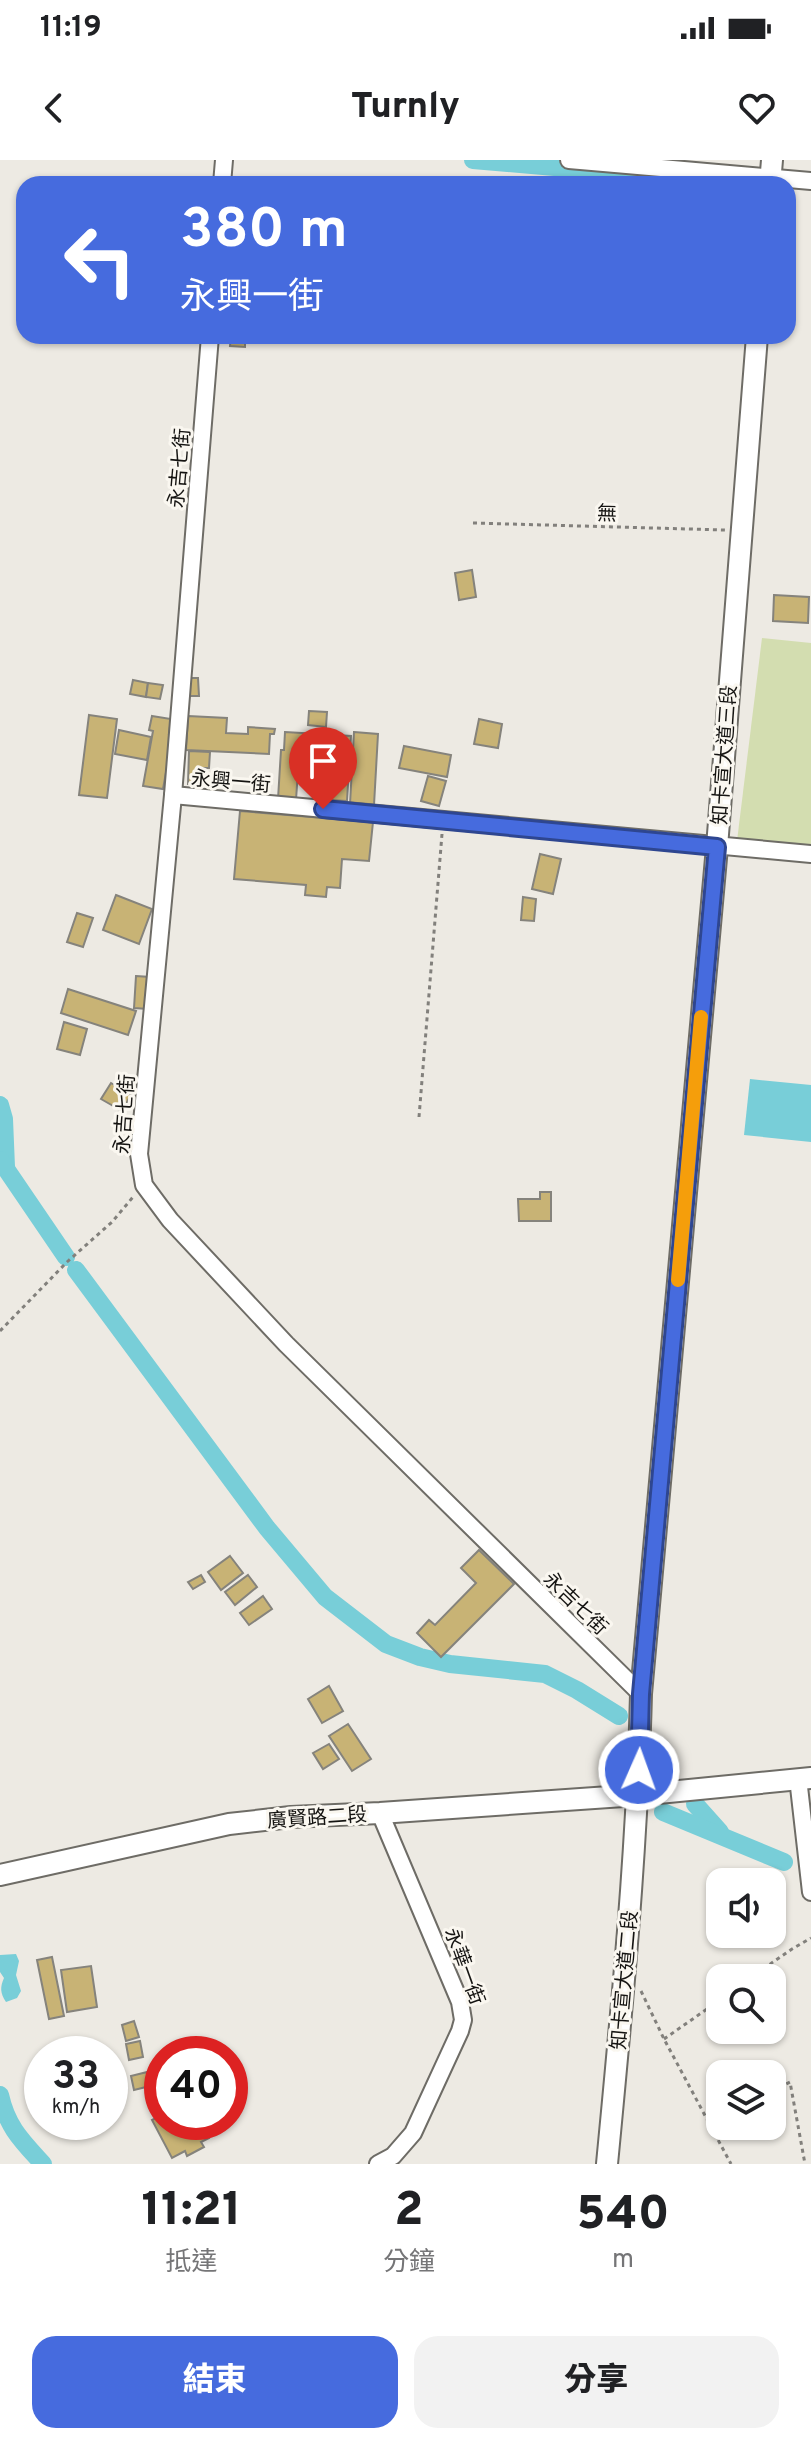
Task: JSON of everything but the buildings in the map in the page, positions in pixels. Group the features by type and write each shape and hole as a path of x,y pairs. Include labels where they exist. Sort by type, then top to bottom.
{"street":[{"path":"569,160 771,174"},
{"name":"永吉七街","path":"209,344 173,795 139,1154 144,1185 170,1220 286,1344 641,1694"},
{"name":"知卡宣大道三段","path":"638,1795 641,1694 717,847 756,344"},
{"name":"永興一街","path":"173,795 811,854"},
{"path":"804,1778 811,1892"},
{"name":"廣賢路二段","path":"0,1875 229,1824 291,1817 638,1795 804,1778"},
{"name":"知卡宣大道二段","path":"607,2164 627,1958 638,1795"},
{"name":"永華一街","path":"378,2164 393,2156 413,2133 463,2020 460,2002 380,1813"}],"path":[{"name":"無","path":"473,523 741,530"},
{"path":"419,1117 443,821"},
{"path":"0,1331 67,1262 112,1222 144,1185"},
{"path":"770,1964 811,1938"},
{"path":"627,1958 664,2039 706,2117"},
{"path":"664,2039 706,2010"},
{"path":"786,2084 790,2082 805,2164"},
{"path":"718,2140 731,2164"}],"green space":[{"path":"762,638 811,643 811,848 737,841"}],"water":[{"path":"750,1079 811,1085 811,1142 744,1135"},
{"path":"16,1954 19,1961 16,1975 21,1991 17,1998 6,2002 1,1990 4,1978 0,1972 0,1955"}],"waterway":[{"path":"473,160 657,176"},
{"path":"0,1105 4,1119 6,1167"},
{"path":"0,1160 66,1257"},
{"path":"76,1270 267,1528 325,1597 386,1644 450,1664 545,1674 619,1716"},
{"path":"695,1804 720,1832"},
{"path":"663,1812 784,1862"},
{"path":"0,2095 11,2125 43,2164"}],"slow traffic":[{"path":"678,1280 701,1017"}],"route":[{"path":"323,809 717,847 641,1694 639,1770"}]}
